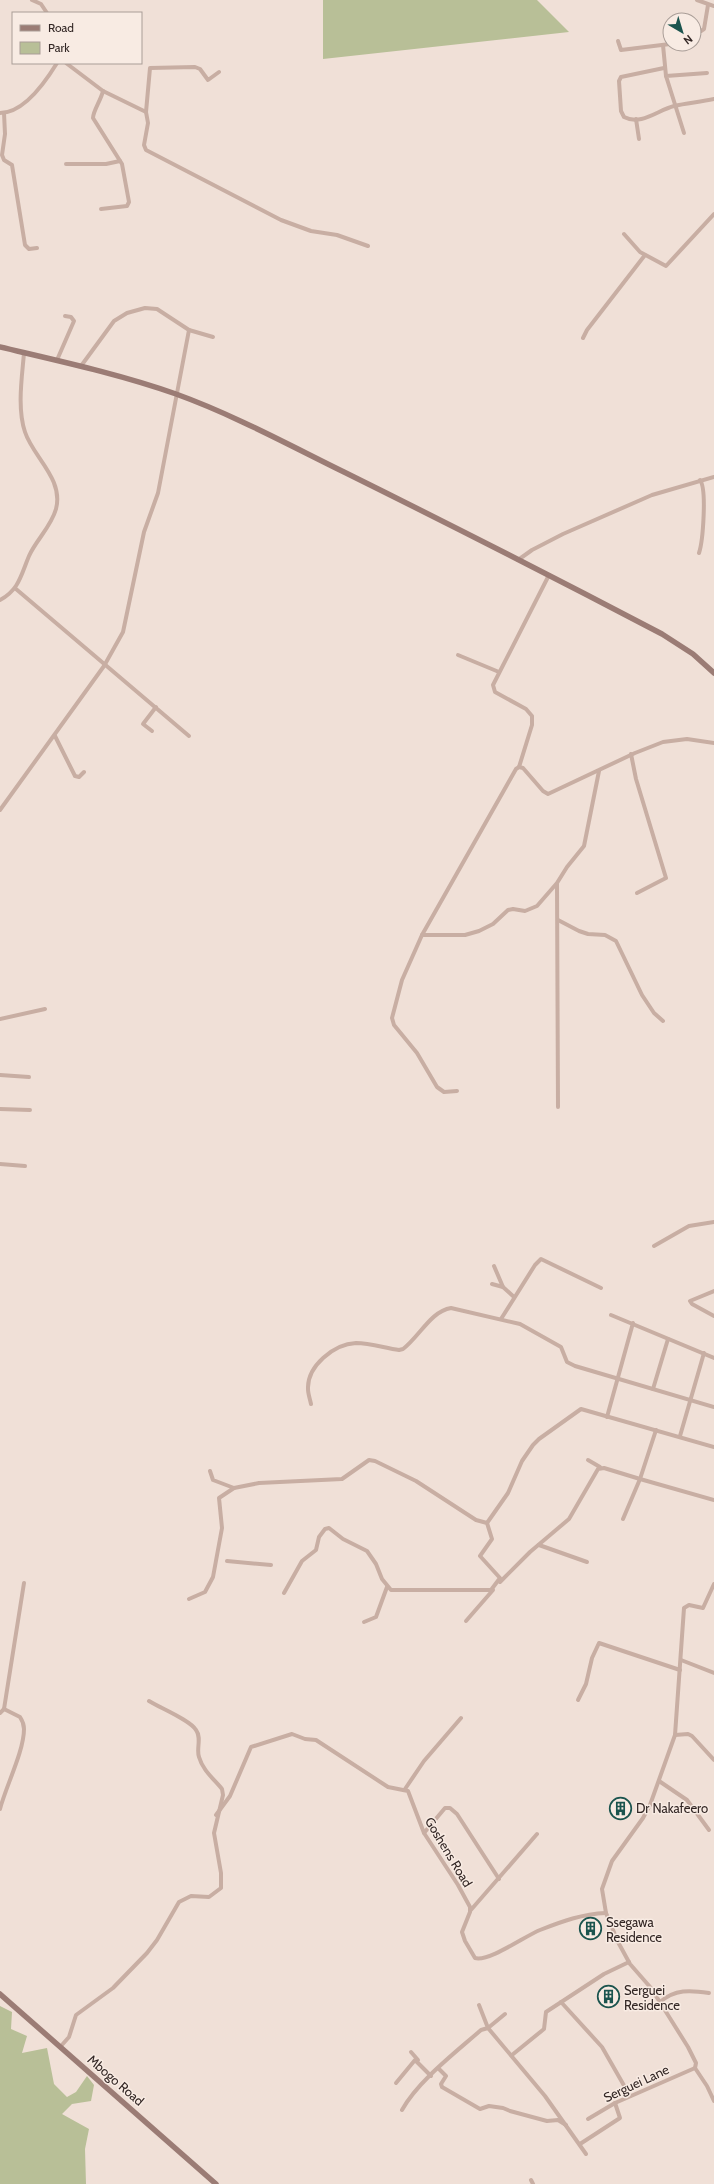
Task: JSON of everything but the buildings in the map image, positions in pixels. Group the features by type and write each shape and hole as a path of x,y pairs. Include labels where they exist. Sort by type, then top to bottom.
{"street":[{"path":"35,0 46,12"},
{"path":"697,0 714,6"},
{"path":"702,30 704,29 708,4"},
{"path":"618,41 621,50 662,45"},
{"path":"665,52 664,68 674,106 684,133"},
{"path":"37,248 29,249 25,245 12,165 4,160 2,155 5,134 2,113 16,108 24,103 48,76 56,64"},
{"path":"67,64 103,92 146,112"},
{"path":"219,72 208,80 200,69 195,66 151,67 146,112 148,123 144,145 147,152 282,220 303,229 337,235 368,246"},
{"path":"664,68 623,76 620,79 622,114 627,118 636,119 649,117 674,106 714,99"},
{"path":"666,76 707,73"},
{"path":"101,209 129,205 120,160 93,116 100,103 103,92"},
{"path":"636,119 639,139"},
{"path":"66,164 106,164 120,160"},
{"path":"624,234 640,252 666,266 714,214"},
{"path":"583,338 587,330 645,254"},
{"path":"81,366 108,328 119,316 127,313 153,308 190,330 214,337"},
{"path":"57,360 74,321 71,317 65,316"},
{"path":"0,810 55,736 104,666 123,632 144,532 158,493 176,395 190,330"},
{"path":"0,347 81,366 176,395 312,456 549,575 674,641 693,654 714,673"},
{"path":"0,600 16,590 30,554 50,523 56,508 56,497 49,472 25,432 22,399 24,353"},
{"path":"518,560 532,550 563,534 652,495 714,477"},
{"path":"699,553 704,498 703,484 700,480"},
{"path":"457,1091 444,1092 437,1088 417,1053 392,1022 402,980 422,935 508,782 518,767 532,725 532,716 526,709 495,692 493,685 549,575"},
{"path":"16,590 104,666 156,707 189,736"},
{"path":"458,654 499,672"},
{"path":"152,732 143,724 156,707"},
{"path":"55,736 75,776 79,777 84,772"},
{"path":"518,767 523,768 543,791 548,794 599,771 631,754 676,739 714,744"},
{"path":"631,754 636,779 666,878 637,893"},
{"path":"422,935 458,935 479,931 493,924 508,910 513,909 525,911 534,909 557,883 567,867 584,846 599,771"},
{"path":"557,883 558,1107"},
{"path":"558,920 588,934 605,935 616,941 642,995 654,1013 663,1021"},
{"path":"0,1019 45,1009"},
{"path":"0,1076 29,1077"},
{"path":"0,1109 30,1110"},
{"path":"0,1164 25,1166"},
{"path":"654,1246 689,1226 714,1222"},
{"path":"500,1318 535,1265 541,1259 601,1288"},
{"path":"494,1266 503,1287 514,1297"},
{"path":"492,1284 503,1287"},
{"path":"714,1291 690,1302 714,1316"},
{"path":"311,1404 308,1388 310,1376 316,1366 332,1350 356,1343 399,1350 403,1349 431,1320 448,1309 500,1318 520,1324 557,1344 564,1350 567,1362 653,1389 714,1406"},
{"path":"611,1315 714,1358"},
{"path":"607,1417 633,1323"},
{"path":"653,1389 668,1339"},
{"path":"680,1436 704,1353"},
{"path":"487,1523 508,1493 522,1461 539,1439 581,1409 680,1436 714,1447"},
{"path":"623,1519 640,1479 656,1430"},
{"path":"189,1599 205,1592 213,1577 222,1528 219,1498 234,1488 259,1483 342,1479 369,1460 416,1481 476,1520 487,1523"},
{"path":"588,1460 600,1467 714,1500"},
{"path":"466,1621 505,1577 569,1519 595,1472 600,1467"},
{"path":"210,1471 213,1480 234,1488"},
{"path":"284,1593 302,1561 316,1550 325,1528 329,1528 343,1539 367,1550 373,1558 382,1579 391,1590 491,1590 500,1578 480,1556 492,1539 487,1523"},
{"path":"539,1545 587,1562"},
{"path":"227,1561 271,1565"},
{"path":"0,1713 4,1709 24,1583"},
{"path":"714,1584 703,1608 689,1604 684,1608 675,1735 659,1781 643,1818 612,1861 602,1884 602,1895 606,1913 618,1942 629,1962 660,2002 688,2048 696,2064 695,2068 707,2086 714,2102"},
{"path":"364,1622 376,1617 387,1587"},
{"path":"578,1700 586,1684 592,1658 599,1643 680,1670"},
{"path":"681,1660 714,1673"},
{"path":"61,2046 69,2037 76,2015 113,1988 147,1953 157,1940 179,1902 191,1896 209,1897 221,1888 221,1873 214,1832 216,1815 223,1792 211,1779 201,1762 198,1751 198,1732 190,1723 149,1701"},
{"path":"0,1809 4,1791 22,1744 24,1728 20,1717 4,1709"},
{"path":"216,1815 230,1796 251,1747 292,1734 305,1739 316,1740 388,1787 396,1790 405,1789 424,1761 461,1718"},
{"path":"675,1735 688,1734 692,1736 714,1760"},
{"path":"659,1781 687,1800 709,1830"},
{"name":"Goshens Road","path":"405,1789 408,1791 424,1833 458,1885 470,1907 470,1912"},
{"path":"424,1833 445,1808 450,1808 457,1814 499,1879"},
{"path":"537,1834 470,1912 462,1932 470,1952 478,1959 487,1958 525,1937 560,1923 584,1914 606,1913"},
{"path":"512,2055 544,2030 546,2012 604,1974 629,1962"},
{"path":"660,2002 669,1994 682,1991 709,1993"},
{"name":"Mbogo Road","path":"0,1994 61,2046 216,2184"},
{"path":"561,2002 602,2047 630,2096"},
{"path":"479,2005 488,2028 512,2055 567,2125 586,2154"},
{"path":"402,2110 413,2093 435,2072 482,2030 488,2028 505,2014"},
{"path":"411,2052 428,2072 435,2072"},
{"path":"396,2083 415,2060 431,2076"},
{"name":"Serguei Lane","path":"588,2119 615,2103 695,2068"},
{"path":"439,2069 446,2076 441,2084 442,2087 480,2109 489,2106 503,2108 547,2121 558,2120 567,2125"},
{"path":"580,2144 620,2118 615,2103"}],"green space":[{"path":"323,0 537,0 569,32 323,59"},
{"path":"0,2006 12,2012 11,2029 27,2036 22,2053 47,2048 54,2084 67,2097 76,2092 87,2076 94,2085 91,2101 72,2104 62,2114 89,2129 85,2149 86,2184 0,2184"}],"place":[{"name":"Dr Nakafeero","path":"620,1808"},
{"name":"Ssegawa Residence","path":"590,1929"},
{"name":"Serguei Residence","path":"608,1997"}]}
